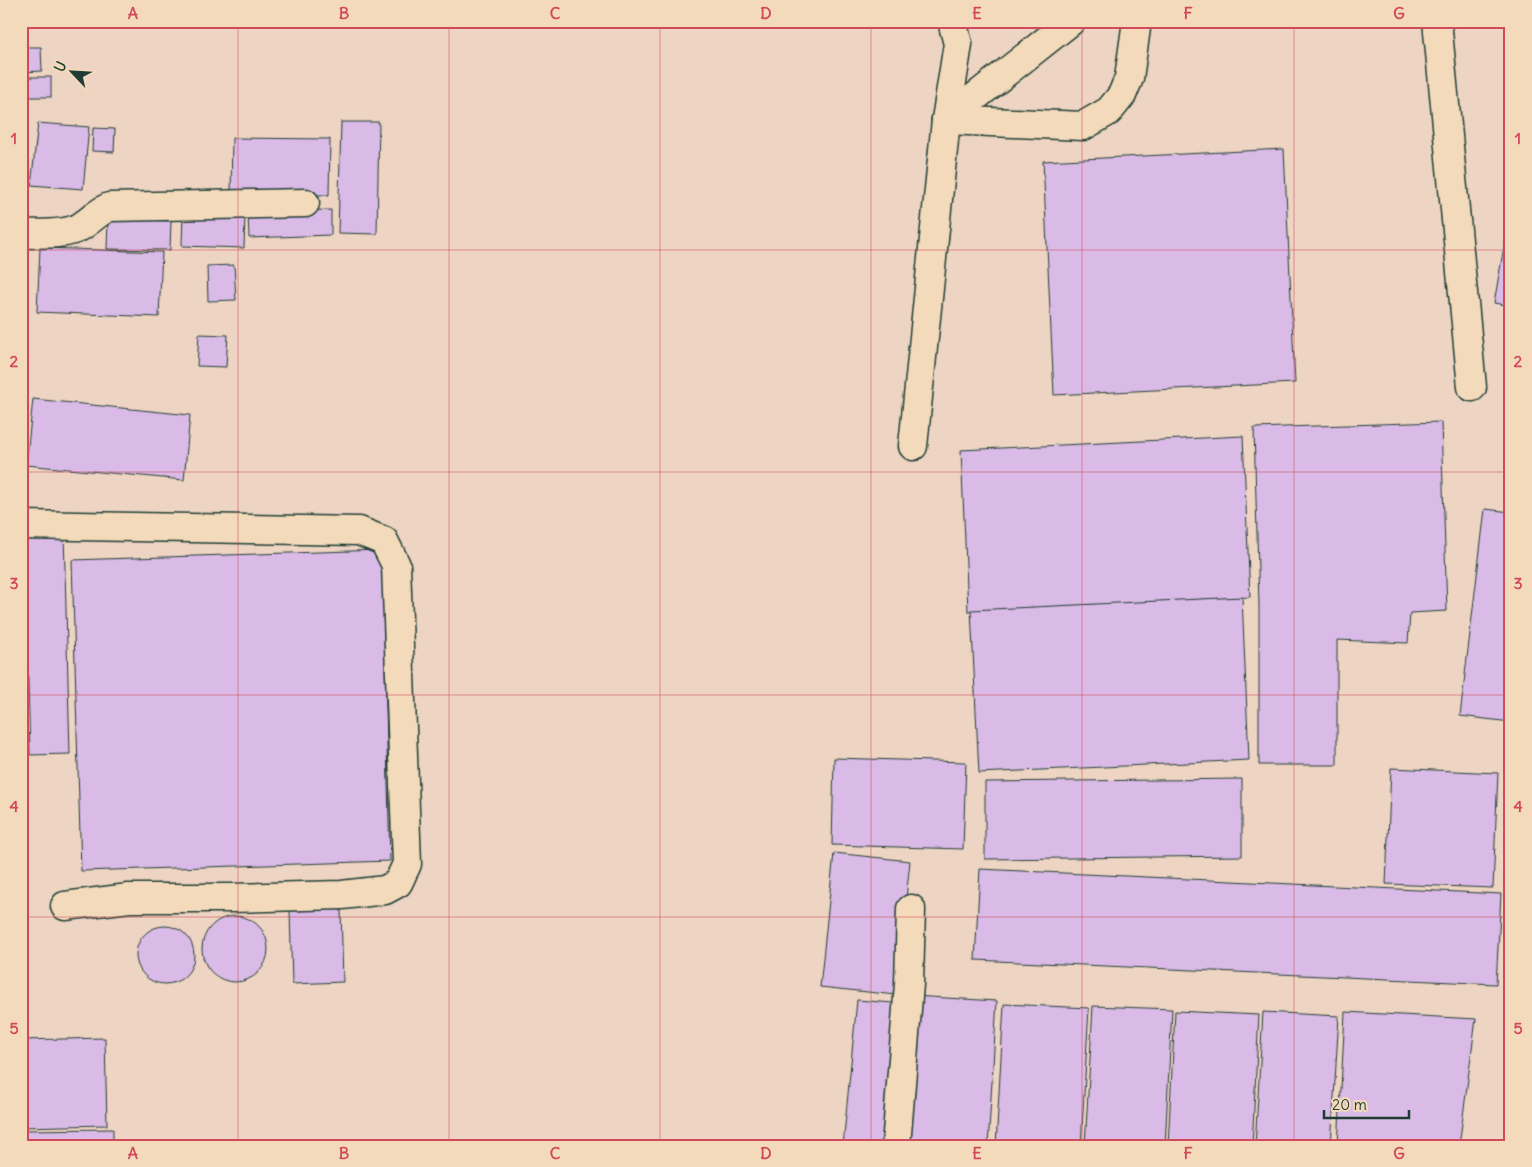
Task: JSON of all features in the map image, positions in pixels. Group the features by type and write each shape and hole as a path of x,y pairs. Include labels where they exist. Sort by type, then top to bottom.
{"street":[{"path":"913,446 946,120 958,44 952,21"},
{"path":"946,120 1071,21"},
{"path":"946,120 1083,126 1109,111 1122,95 1129,78 1137,21"},
{"path":"1437,21 1472,387"},
{"path":"21,234 56,233 79,228 98,212 109,207 305,203"},
{"path":"21,525 359,531 384,541 396,565 407,864 398,883 385,890 342,895 129,898 64,906"},
{"path":"896,1146 909,984 911,909"}],"building":[{"path":"21,47 41,47 42,71 21,72"},
{"path":"24,77 51,77 51,97 24,97"},
{"path":"341,122 379,122 377,234 338,233"},
{"path":"38,123 89,127 83,189 31,185"},
{"path":"93,128 115,129 114,152 92,151"},
{"path":"21,137 25,137 28,193 21,193"},
{"path":"232,138 330,139 329,195 231,194"},
{"path":"1284,149 1295,383 1054,395 1043,161"},
{"path":"1511,207 1511,306 1494,303"},
{"path":"331,210 331,235 249,238 248,212"},
{"path":"183,212 245,214 244,248 182,246"},
{"path":"108,219 171,221 170,250 107,249"},
{"path":"40,248 162,252 159,317 37,312"},
{"path":"234,265 236,300 208,301 207,266"},
{"path":"199,334 228,335 226,367 197,366"},
{"path":"33,399 190,415 184,480 26,465"},
{"path":"1441,422 1447,611 1410,613 1408,643 1337,640 1337,765 1259,765 1259,606 1254,428"},
{"path":"1243,436 1250,597 968,611 961,450"},
{"path":"1485,509 1511,512 1511,722 1460,716"},
{"path":"21,531 23,531 25,886 21,886"},
{"path":"64,534 70,754 30,755 24,535"},
{"path":"382,550 390,861 81,871 72,560"},
{"path":"1242,597 1249,760 979,773 971,610"},
{"path":"834,758 966,762 963,849 832,845"},
{"path":"1391,768 1498,773 1493,888 1386,884"},
{"path":"1242,779 1242,856 985,859 985,782"},
{"path":"834,853 910,861 896,995 820,987"},
{"path":"980,869 1501,894 1496,984 975,960"},
{"path":"21,895 26,895 28,943 21,943"},
{"path":"341,909 343,982 292,984 290,911"},
{"path":"228,916 242,916 254,921 263,930 268,942 266,962 259,973 242,982 228,982 216,977 207,968 202,956 202,942 207,930 216,921"},
{"path":"159,926 171,926 186,934 194,949 194,961 186,976 171,984 159,984 144,976 136,961 136,949 144,934"},
{"path":"913,996 997,1001 988,1146 904,1146"},
{"path":"857,1000 905,1004 892,1146 843,1146"},
{"path":"1004,1004 1089,1008 1081,1146 996,1146"},
{"path":"1093,1006 1172,1009 1165,1146 1085,1146"},
{"path":"1175,1011 1259,1015 1252,1146 1168,1146"},
{"path":"1263,1012 1339,1016 1331,1146 1255,1146"},
{"path":"1345,1012 1476,1019 1459,1146 1338,1146"},
{"path":"105,1038 107,1125 21,1127 21,1040"},
{"path":"113,1129 113,1146 21,1146 21,1130"}]}
